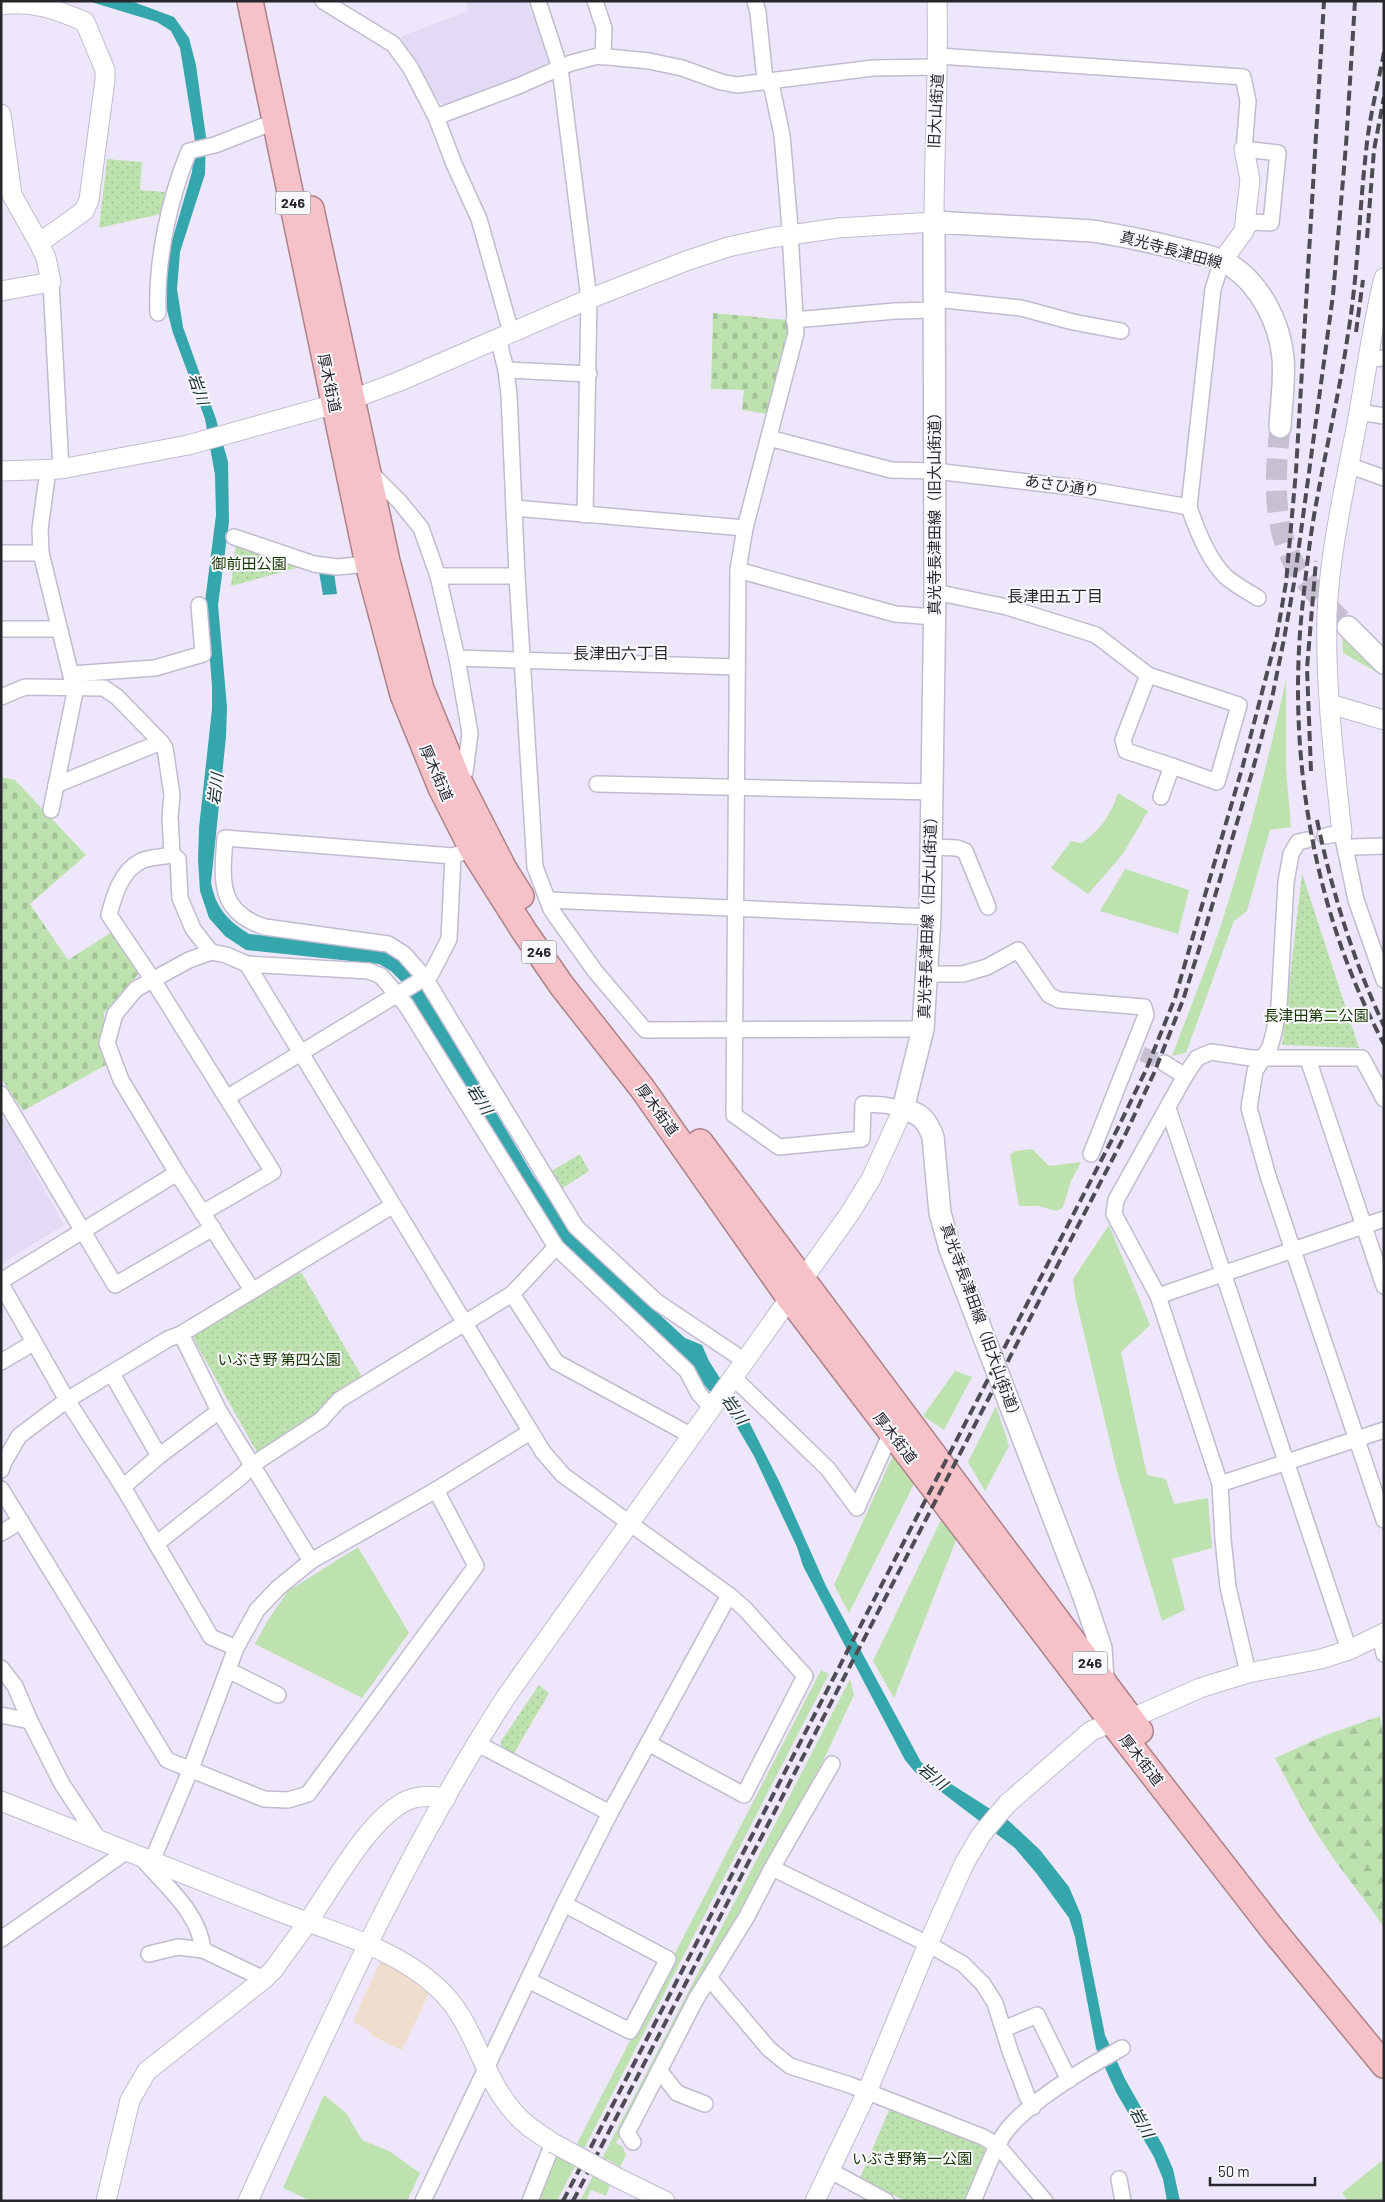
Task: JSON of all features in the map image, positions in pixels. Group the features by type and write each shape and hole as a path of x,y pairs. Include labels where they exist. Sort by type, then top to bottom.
{"highway":[{"name":"厚木街道","path":"250,1 276,121 343,402 368,469 387,561 421,689 458,779 504,869 541,927 796,1290 890,1433 1121,1721 1384,2040"},
{"name":"厚木街道","path":"267,1 343,402 368,564 403,694 441,788 463,852 514,916 562,986 796,1290 1103,1679 1121,1721 1274,1931 1384,2065"}],"main road":[{"name":"真光寺長津田線","path":"934,222 1110,234 1150,241 1222,262 1235,269 1253,287 1268,308 1275,324 1283,360 1280,427"},
{"name":"真光寺長津田線（旧大山街道）","path":"934,222 935,592 930,917 928,974 923,1029 903,1109 922,1116 929,1126 933,1138 940,1213 950,1249 1084,1596 1101,1648 1103,1679"},
{"path":"1348,627 1384,663"}],"street":[{"path":"1,5 16,1 46,6 85,22 104,70 105,80 89,200 84,211 40,242"},
{"path":"322,1 393,44 410,67 436,117 454,164 479,219 504,335 535,867 557,918 595,971 645,1030 923,1029"},
{"path":"538,1 560,68 588,300 589,374 585,515"},
{"path":"595,1 604,28 603,57"},
{"path":"248,2201 367,1944 410,1861 476,1743 506,1697 796,1290 871,1179 903,1109 884,1105 863,1104 862,1139 779,1147 734,1115 738,570 744,528 796,333 782,135 772,88 765,80 755,1"},
{"name":"旧大山街道","path":"934,222 934,143 938,62 937,1"},
{"path":"436,117 571,63 598,56 649,61 682,68 721,82 737,85 765,80 938,62 1243,77 1248,100 1244,150 1250,180 1244,231"},
{"path":"1,114 12,195 40,242 46,258 51,282 55,469 40,529 41,553 75,692 51,810"},
{"path":"158,313 157,283 160,257 188,150 213,146 276,121"},
{"path":"1244,150 1278,153 1271,223 1253,222 1244,231 1222,262 1213,289 1189,507 1194,524 1223,574 1258,598"},
{"path":"1,471 55,469 101,463 228,435 343,402 400,381 588,300 686,261 728,247 790,234 838,228 934,222"},
{"path":"1384,278 1376,358 1359,412 1336,524 1329,585 1327,642 1340,839 1356,900 1384,980"},
{"path":"1,291 51,282"},
{"path":"794,320 895,311 935,304 1021,308 1074,322 1121,331"},
{"path":"506,370 589,374"},
{"path":"1359,412 1384,416"},
{"name":"あさひ通り","path":"769,438 891,470 935,471 1080,488 1189,507"},
{"path":"1348,465 1384,478"},
{"path":"368,469 421,528 438,576 457,658 470,733 465,772 458,779"},
{"path":"514,508 744,528"},
{"path":"234,538 314,564 338,567 368,564"},
{"path":"1,553 41,553"},
{"path":"738,570 895,614 934,616"},
{"path":"438,576 517,576"},
{"path":"935,592 1007,606 1096,635 1148,675 1238,705 1217,782 1126,751 1123,740 1148,675"},
{"path":"1,697 25,687 155,668 203,654 199,605"},
{"path":"1,629 59,629"},
{"path":"457,658 737,667"},
{"path":"72,680 104,688 116,697 165,748 172,795 170,817 172,854 178,859 180,898 193,929 211,952"},
{"path":"1330,704 1384,720"},
{"path":"56,785 161,742"},
{"path":"1161,797 1172,766"},
{"path":"597,784 933,792"},
{"path":"228,1096 424,978 432,974 449,940 463,852 225,838 222,879 227,898 248,919 265,927 388,944 404,954 424,978 576,1227 657,1302 745,1361"},
{"path":"1340,839 1384,846"},
{"path":"1307,840 1298,842 1294,846 1286,882 1279,1006 1272,1039 1255,1071 1249,1108 1268,1176 1384,1520"},
{"path":"932,847 957,848 966,851 988,908"},
{"path":"172,854 142,861 134,866 126,874 115,894 109,915 228,1096 273,1172 202,1213"},
{"path":"548,900 930,917"},
{"path":"928,974 963,974 987,967 1018,950 1049,995 1059,1000 1144,1007 1146,1015 1138,1053 1091,1154"},
{"path":"252,1290 177,1173 121,1080 107,1043 115,1014 136,989 189,960 211,952 226,955 247,964 369,971 381,976 399,993 556,1247 687,1371 699,1394 712,1407"},
{"path":"247,964 392,1206 543,1452 563,1475 729,1595 745,1609 805,1676 744,1796 648,1743"},
{"path":"1248,1673 1228,1587 1220,1484 1158,1296 1114,1214 1116,1200 1185,1076 1197,1058 1211,1052 1263,1058 1362,1058 1384,1100"},
{"path":"1308,1059 1384,1286"},
{"path":"1164,1063 1185,1076"},
{"path":"1,1094 115,1285 213,1228"},
{"path":"1168,1108 1349,1650"},
{"path":"177,1173 1,1282 33,1343 123,1488 211,1637 236,1648"},
{"path":"1,1470 19,1436 67,1400 168,1339 182,1334 392,1206"},
{"path":"1158,1296 1384,1219"},
{"path":"156,1544 242,1476 252,1465 321,1420 339,1400 512,1294 556,1247"},
{"path":"512,1294 556,1362 692,1436"},
{"path":"182,1334 220,1410 311,1561"},
{"path":"1,1362 33,1343"},
{"path":"112,1374 159,1456"},
{"path":"732,1378 828,1469 858,1508 890,1433"},
{"path":"123,1488 159,1456 220,1410"},
{"path":"1220,1484 1384,1430"},
{"path":"1,1939 140,1856 190,1771 236,1648 257,1610 278,1588 311,1561 436,1490 530,1432"},
{"path":"1,1489 167,1760 190,1771 264,1799 288,1800 308,1794 476,1566 436,1490"},
{"path":"1,1533 21,1522"},
{"path":"423,2201 564,1904 610,1813 729,1595"},
{"path":"815,2201 867,2092 928,1944 964,1864 981,1835 1005,1807 1091,1731 1121,1721 1200,1688 1248,1673 1321,1659 1349,1650 1382,1634 1384,1654"},
{"path":"1,1668 16,1686 30,1721 62,1784 99,1840"},
{"path":"228,1670 278,1695"},
{"path":"1,1715 30,1721"},
{"path":"476,1743 610,1813"},
{"path":"633,2142 627,2133 696,1999 746,1918 772,1868 832,1764"},
{"path":"106,2201 130,2100 147,2071 264,1979 274,1969 349,1860 373,1829 391,1812 408,1800 426,1796 446,1798"},
{"path":"1,1801 307,1923 367,1944 397,1958 438,1988 456,2007 468,2025 486,2067 512,2110 529,2127 553,2143 665,2201"},
{"path":"140,1856 181,1902 194,1920 201,1935 203,1950"},
{"path":"772,1868 928,1944 963,1964 983,1984 995,2003 1027,2096 1033,2107"},
{"path":"528,1980 630,2031 668,1959 564,1904"},
{"path":"149,1954 178,1947 203,1950 264,1979"},
{"path":"709,1978 769,2049 790,2066 867,2092 983,2138 998,2146 1045,2201"},
{"path":"1004,2029 1037,2015 1069,2080"},
{"path":"973,2201 1004,2135 1022,2114 1069,2080 1120,2049"},
{"path":"659,2070 677,2093 705,2104"},
{"path":"530,2201 553,2143"},
{"path":"829,2170 886,2201"},
{"path":"1119,2178 1123,2201"}],"shaded area":[{"path":"466,1 527,1 551,61 455,106 442,104 429,88 401,41 402,36 469,11"},
{"path":"1,1111 64,1225 1,1264"},
{"path":"380,1962 410,1976 430,1991 402,2050 370,2035 371,2032 353,2021"}],"green space":[{"path":"107,159 142,162 140,190 165,192 161,214 99,228"},
{"path":"713,313 787,320 789,332 768,414 742,410 744,390 711,389"},
{"name":"御前田公園","path":"236,543 304,566 231,586"},
{"path":"1342,636 1380,674 1343,653"},
{"path":"1286,680 1286,768 1291,827 1270,830 1247,911 1234,921 1186,1053 1172,1056 1231,895 1272,741"},
{"path":"1,777 15,780 86,855 30,904 68,960 112,932 141,971 104,1013 106,1065 23,1111 1,1078"},
{"path":"1118,793 1148,811 1123,854 1088,894 1051,868 1071,841 1082,843 1094,833 1108,815"},
{"path":"1125,869 1189,890 1178,934 1100,911"},
{"name":"長津田第二公園","path":"1302,873 1359,1048 1282,1045"},
{"path":"1032,1149 1049,1166 1081,1162 1071,1181 1063,1207 1057,1211 1038,1206 1019,1206 1010,1155 1015,1151"},
{"path":"580,1154 589,1171 561,1189 550,1172"},
{"path":"1109,1225 1150,1325 1121,1352 1147,1475 1166,1479 1174,1504 1208,1498 1212,1548 1172,1559 1185,1610 1162,1621 1117,1471 1075,1296 1073,1279"},
{"name":"いぶき野 第四公園","path":"301,1272 364,1380 318,1418 259,1456 192,1336"},
{"path":"955,1371 972,1377 944,1430 923,1416"},
{"path":"996,1406 1009,1446 985,1491 968,1462"},
{"path":"894,1453 916,1480 849,1613 834,1585"},
{"path":"942,1518 958,1535 894,1698 873,1661"},
{"path":"358,1547 409,1633 362,1698 255,1644 268,1620 288,1591"},
{"path":"821,1670 829,1674 557,2201 533,2201 553,2159 560,2156 568,2161"},
{"path":"850,1679 854,1695 823,1761 707,1969 616,2143 623,2147 626,2155 620,2167 607,2159 598,2177 611,2183 606,2196 591,2190 586,2201 580,2201"},
{"path":"539,1685 549,1693 513,1755 501,1750 501,1741"},
{"path":"1380,1716 1384,1741 1384,1928 1318,1835 1275,1758 1326,1735"},
{"path":"324,2095 346,2113 362,2140 389,2151 420,2173 407,2201 311,2201 283,2188"},
{"name":"いぶき野第一公園","path":"890,2108 982,2143 985,2150 964,2201 905,2201 860,2178"},
{"path":"1384,2159 1384,2201 1348,2201 1342,2193"}],"water":[{"name":"岩川","path":"88,1 131,1 174,17 189,38 196,65 206,137 205,174 180,252 177,289 183,327 216,419 228,462 229,522 218,605 227,707 226,737 211,883 216,900 229,919 249,934 382,948 400,957 411,970 533,1175 573,1235 685,1338 702,1345 709,1361 723,1383 738,1400 780,1483 826,1586 921,1762 934,1773 1009,1821 1040,1850 1069,1887 1081,1915 1105,2035 1125,2079 1163,2146 1173,2169 1180,2201 1167,2201 1163,2179 1154,2157 1116,2092 1096,2048 1075,1937 1069,1918 1037,1874 1015,1848 915,1772 905,1760 803,1566 797,1547 754,1456 730,1415 700,1380 690,1362 564,1243 549,1222 401,981 391,971 379,964 246,950 225,936 209,918 200,891 198,860 199,828 212,709 212,685 205,602 216,515 215,475 205,419 173,333 167,310 166,284 169,251 192,172 195,141 180,48 171,31 157,22"},
{"path":"319,572 334,572 337,594 323,595"}],"tunnel":[{"path":"1280,427 1276,485 1277,504 1284,541 1302,576 1318,596 1348,627"},
{"path":"1142,1054 1164,1063"}],"railway":[{"path":"563,2201 1118,1128 1146,1070 1175,998 1243,765 1277,635 1286,583 1296,471 1324,1"},
{"path":"573,2201 1126,1133 1154,1073 1183,1000 1253,769 1272,698 1294,583 1333,295 1346,145 1355,1"},
{"path":"1384,52 1367,139 1354,289 1348,334 1310,540 1298,665 1303,777 1311,833 1323,888 1340,942 1360,994 1384,1044"},
{"path":"1367,238 1374,150 1384,97"},
{"path":"1356,332 1363,280"},
{"path":"1311,771 1307,668 1316,561"},
{"path":"1317,820 1329,873 1353,951 1384,1026"}],"district":[{"name":"長津田五丁目","path":"1055,596"},
{"name":"長津田六丁目","path":"621,653"}]}
